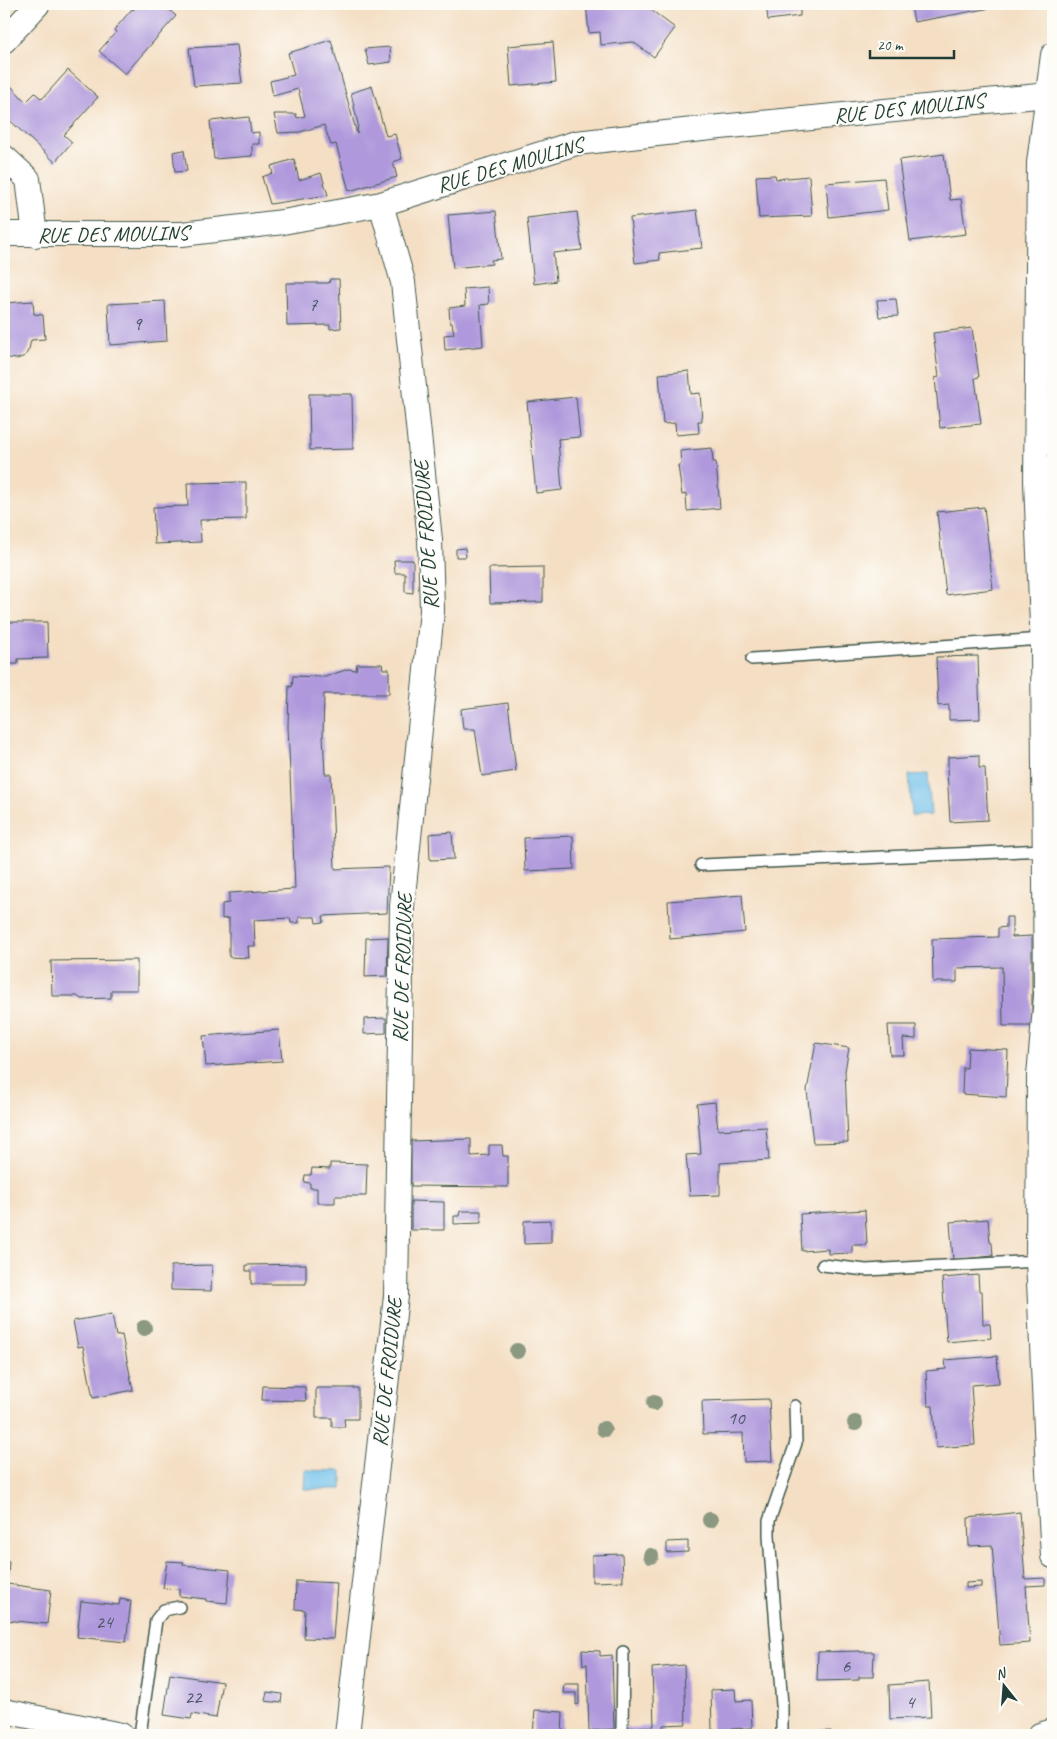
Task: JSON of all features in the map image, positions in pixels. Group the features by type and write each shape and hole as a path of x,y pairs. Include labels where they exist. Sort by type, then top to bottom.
{"street":[{"path":"4,41 38,4"},
{"path":"1053,55 1038,163 1036,482 1046,645 1046,996 1039,1076 1038,1260 1053,1556"},
{"name":"RUE DES MOULINS","path":"4,234 182,234 283,222 381,204 576,143 1048,95"},
{"path":"4,156 28,179 35,235"},
{"name":"RUE DE FROIDURE","path":"347,1735 396,1296 402,906 432,611 430,540 403,282 381,204"},
{"path":"4,1711 121,1735"},
{"path":"1040,1735 1053,1731"}],"lane":[{"path":"752,659 1046,645"},
{"path":"701,865 1045,850"},
{"path":"823,1265 866,1270 1038,1260"},
{"path":"782,1735 782,1705 769,1521 796,1443 795,1406"},
{"path":"140,1735 156,1620 164,1610 179,1607"},
{"path":"622,1735 623,1652"}],"water":[{"path":"928,774 931,815 912,816 909,775"},
{"path":"305,1470 342,1471 342,1489 304,1489"}],"building":[{"path":"140,4 163,4 176,16 125,74 99,51 116,32 114,30 132,9"},
{"path":"586,4 607,4 607,9 643,4 675,28 654,57 633,42 601,45 600,32 589,33"},
{"path":"766,4 833,4 833,6 800,10 800,16 768,20"},
{"path":"891,4 996,4 996,7 914,22 911,6 892,9"},
{"path":"331,40 357,134 358,124 351,93 372,86 386,136 395,134 402,159 393,162 397,177 349,191 336,144 331,145 324,125 300,132 278,133 274,114 296,114 297,118 305,116 298,89 273,96 270,81 294,75 288,53"},
{"path":"553,42 556,82 511,86 508,46"},
{"path":"237,45 242,83 194,86 189,48"},
{"path":"390,47 391,62 369,65 365,49"},
{"path":"68,70 98,97 64,135 72,142 55,162 4,115 4,91 10,85 26,102 35,93 42,99"},
{"path":"249,117 251,133 259,132 259,144 252,144 252,156 214,159 210,121"},
{"path":"184,150 187,171 175,172 173,152"},
{"path":"944,154 950,200 961,199 966,234 910,241 899,160"},
{"path":"294,159 299,180 321,173 328,195 270,204 262,177 273,173 271,166"},
{"path":"775,175 776,179 809,176 812,216 759,218 756,176"},
{"path":"884,178 888,210 829,217 826,183"},
{"path":"697,210 702,248 659,253 660,260 635,263 630,218"},
{"path":"496,211 501,259 491,260 492,264 453,268 448,215"},
{"path":"577,212 582,250 553,253 556,281 534,284 527,218"},
{"path":"330,279 339,279 341,328 330,329 330,325 287,326 286,283 329,283"},
{"path":"488,287 489,304 480,305 483,346 445,350 444,335 454,334 452,323 450,323 449,308 465,306 464,289"},
{"path":"896,299 898,316 879,317 877,300"},
{"path":"33,301 34,314 43,315 45,339 31,340 25,356 17,359 9,358 4,354 6,335 5,303"},
{"path":"165,301 167,341 110,345 108,304"},
{"path":"972,328 979,377 975,378 981,424 940,428 935,378 939,377 933,333"},
{"path":"689,371 691,394 700,393 702,421 698,421 699,433 676,435 675,423 663,424 659,374"},
{"path":"309,394 352,394 353,449 310,450"},
{"path":"576,397 580,437 558,439 562,490 536,493 527,402"},
{"path":"712,448 713,462 716,462 720,508 687,511 686,494 682,495 678,465 681,465 680,451"},
{"path":"246,482 246,519 200,520 201,542 155,544 153,507 188,506 187,483"},
{"path":"984,507 993,589 946,595 937,512"},
{"path":"465,548 466,557 456,557 456,549"},
{"path":"394,560 413,560 413,593 405,592 405,573 395,573"},
{"path":"543,567 543,602 490,603 489,568"},
{"path":"4,622 47,622 48,658 18,659 18,664 4,664"},
{"path":"978,656 980,719 949,720 949,705 938,706 936,657"},
{"path":"357,664 382,664 383,669 389,669 389,694 324,694 323,735 325,774 331,774 335,869 389,867 387,913 323,916 324,922 316,923 315,917 299,917 299,923 291,923 290,918 254,920 255,946 248,946 249,958 229,957 229,918 222,919 222,904 229,903 229,893 295,889 288,727 289,686 292,687 293,676 325,677 348,669 356,670"},
{"path":"508,703 516,771 482,776 475,729 463,729 461,709"},
{"path":"979,755 979,768 985,768 988,820 950,822 948,757"},
{"path":"452,832 454,859 430,860 429,834"},
{"path":"573,836 574,869 525,871 524,838"},
{"path":"742,895 745,932 670,939 668,901"},
{"path":"1006,917 1012,917 1012,937 1032,936 1032,1026 1003,1026 1002,967 957,968 957,982 933,982 932,939 998,937 998,928 1006,927"},
{"path":"388,937 387,976 365,977 366,938"},
{"path":"137,960 137,990 111,990 111,998 81,999 77,996 52,996 51,961"},
{"path":"386,1018 386,1033 364,1034 364,1019"},
{"path":"888,1025 916,1025 916,1039 903,1038 904,1055 890,1055"},
{"path":"279,1030 282,1061 206,1066 203,1036"},
{"path":"816,1043 849,1048 845,1071 848,1142 813,1143 807,1090"},
{"path":"968,1048 1008,1050 1006,1097 962,1094 963,1067 967,1068"},
{"path":"715,1102 718,1130 766,1127 769,1160 720,1163 720,1195 690,1196 686,1155 701,1154 697,1104"},
{"path":"471,1139 471,1156 489,1155 489,1145 502,1145 503,1156 508,1156 508,1187 411,1186 411,1141"},
{"path":"330,1163 367,1164 366,1196 335,1196 335,1203 317,1203 317,1188 310,1188 310,1183 304,1182 305,1175 311,1175 312,1168 330,1169"},
{"path":"411,1201 444,1202 444,1230 411,1230"},
{"path":"865,1210 867,1245 852,1245 852,1253 828,1254 828,1249 802,1251 800,1214"},
{"path":"460,1211 481,1211 481,1223 454,1224 454,1216 459,1216"},
{"path":"988,1219 993,1256 953,1260 950,1222"},
{"path":"551,1220 551,1243 524,1244 524,1221"},
{"path":"306,1264 306,1284 251,1284 251,1271 246,1271 246,1265"},
{"path":"212,1265 211,1291 171,1290 171,1266"},
{"path":"978,1275 979,1291 982,1291 983,1324 990,1324 991,1338 947,1342 942,1278"},
{"path":"112,1314 116,1336 122,1335 133,1390 93,1398 83,1346 78,1347 73,1321"},
{"path":"997,1356 999,1383 971,1385 975,1445 936,1448 933,1406 928,1406 926,1371 946,1369 945,1360"},
{"path":"263,1386 305,1387 306,1401 262,1400"},
{"path":"316,1388 358,1388 358,1419 344,1419 345,1427 332,1427 332,1418 316,1418"},
{"path":"769,1399 772,1461 744,1462 743,1433 703,1434 702,1401"},
{"path":"1020,1512 1025,1579 1045,1578 1045,1585 1026,1586 1030,1643 1000,1645 992,1545 969,1546 968,1518"},
{"path":"688,1541 688,1552 667,1553 667,1542"},
{"path":"622,1554 623,1581 592,1582 592,1555"},
{"path":"4,1561 9,1562 7,1584 51,1590 47,1624 4,1620"},
{"path":"167,1561 184,1562 183,1565 230,1570 227,1603 179,1596 179,1589 163,1588"},
{"path":"296,1581 337,1583 333,1639 304,1638 305,1610 295,1609"},
{"path":"981,1582 981,1587 966,1588 966,1583"},
{"path":"120,1599 131,1601 126,1642 77,1637 81,1601 119,1605"},
{"path":"582,1650 600,1651 600,1656 612,1655 614,1729 589,1731 587,1664 583,1665"},
{"path":"818,1652 874,1652 873,1677 859,1677 859,1680 817,1681"},
{"path":"684,1665 686,1724 663,1725 664,1735 626,1735 626,1728 654,1726 652,1668"},
{"path":"170,1674 222,1682 216,1718 192,1714 191,1719 164,1715"},
{"path":"929,1682 931,1717 890,1719 889,1685"},
{"path":"564,1684 579,1684 579,1704 576,1705 576,1693 563,1693"},
{"path":"735,1689 736,1701 751,1700 752,1728 712,1730 711,1690"},
{"path":"267,1692 282,1694 281,1703 265,1701"},
{"path":"535,1710 563,1712 562,1735 533,1735"},
{"path":"831,1731 831,1735 806,1735 806,1732"}]}
